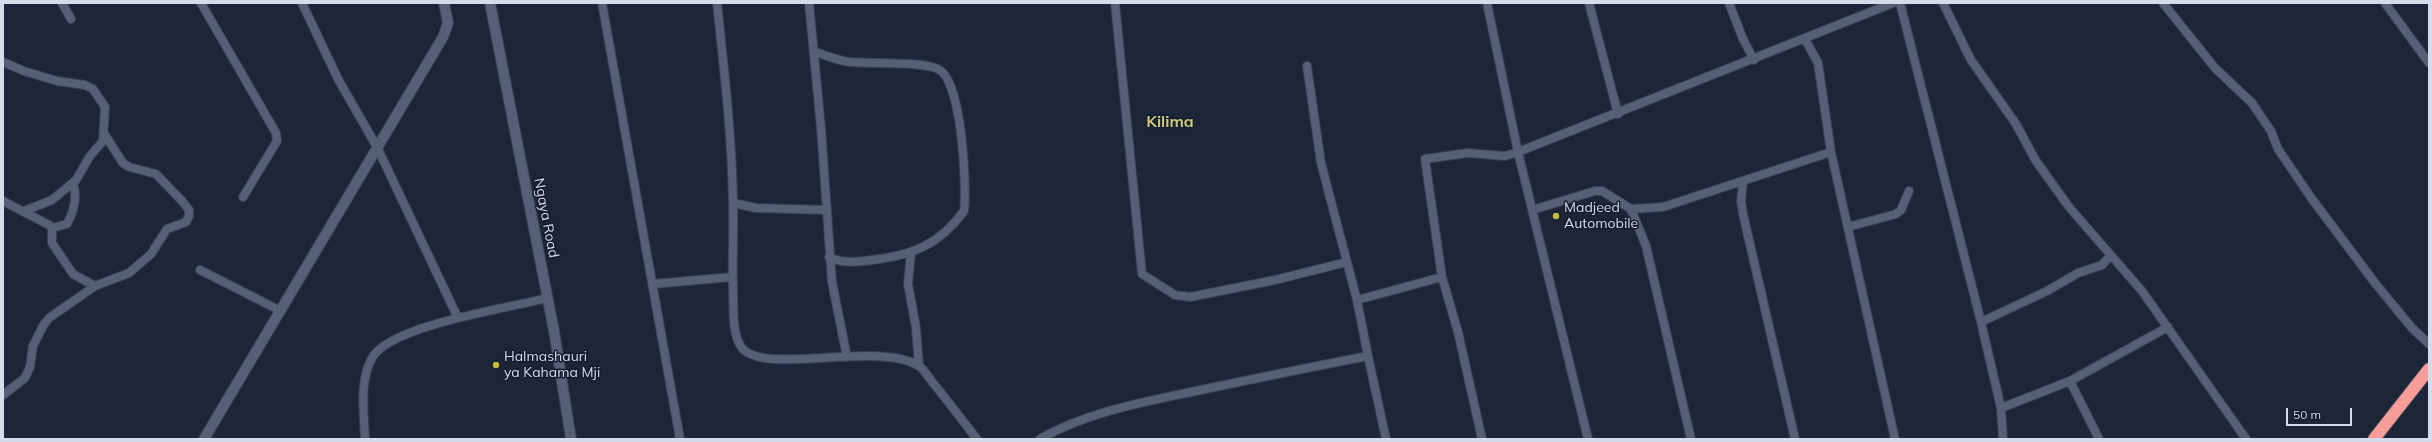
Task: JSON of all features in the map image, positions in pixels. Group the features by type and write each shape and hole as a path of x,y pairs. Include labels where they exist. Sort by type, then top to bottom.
{"highway":[{"path":"2374,439 2429,369"}],"street":[{"path":"62,3 71,19"},
{"path":"202,3 276,133 277,141 244,197"},
{"path":"302,3 338,79 378,147 458,318"},
{"path":"204,439 443,37 448,17 444,3"},
{"name":"Ngaya Road","path":"490,3 547,298 571,439"},
{"path":"602,3 680,439"},
{"path":"717,3 725,84 733,203 732,277 736,332 741,347 750,355 810,360 847,356 885,355 919,366 977,439"},
{"path":"809,3 815,52 830,257 837,314 847,356"},
{"path":"1115,3 1142,274 1154,284 1175,296 1190,297 1275,280 1347,262"},
{"path":"1487,3 1518,152 1588,439"},
{"path":"1589,3 1618,114"},
{"path":"1729,3 1743,39 1754,60"},
{"path":"1482,439 1458,332 1442,277 1425,159 1468,154 1505,156 1518,152 1754,60 1893,3"},
{"path":"1900,3 1981,322 2001,408 2003,439"},
{"path":"1943,3 1971,60 2012,119 2036,161 2069,207 2142,292 2246,439"},
{"path":"2163,3 2215,68 2252,103 2271,131 2278,149 2312,199 2375,283 2412,328 2429,344"},
{"path":"2385,3 2429,63"},
{"path":"1805,39 1818,63 1831,152 1895,439"},
{"path":"815,52 848,62 927,65 940,69 948,77 963,138 964,211 937,239 912,253 852,262 841,262 830,257"},
{"path":"3,62 24,71 57,81 85,84 93,89 105,107 105,135 103,141 90,156 73,184 52,200 24,211"},
{"path":"1307,66 1321,163 1357,300 1386,439"},
{"path":"3,395 25,378 30,367 33,346 43,326 66,305 95,286 129,274 151,254 167,230 186,222 189,216 189,210 182,201 156,174 129,167 123,163 105,135"},
{"path":"1532,210 1595,191 1602,191 1631,208 1663,207 1831,152"},
{"path":"1743,181 1741,201 1743,214 1795,439"},
{"path":"3,201 24,211 52,228 67,224 70,218 77,193 73,184"},
{"path":"1848,227 1896,214 1900,210 1909,191"},
{"path":"733,203 756,208 827,210"},
{"path":"1631,208 1646,246 1690,439"},
{"path":"52,228 52,243 73,274 95,286"},
{"path":"912,253 908,284 916,328 919,366"},
{"path":"1981,322 2047,291 2078,273 2102,265 2110,256"},
{"path":"200,270 281,311"},
{"path":"653,284 732,277"},
{"path":"1357,300 1442,277"},
{"path":"365,439 363,392 372,358 383,346 423,328 458,318 547,298"},
{"path":"2001,408 2070,381 2168,327"},
{"path":"1040,439 1052,432 1105,412 1172,396 1368,356"},
{"path":"2070,381 2099,439"}],"place":[{"name":"Madjeed Automobile","path":"1556,216"},
{"name":"Halmashauri ya Kahama Mji","path":"496,365"}],"district":[{"name":"Kilima","path":"1170,122"}]}
